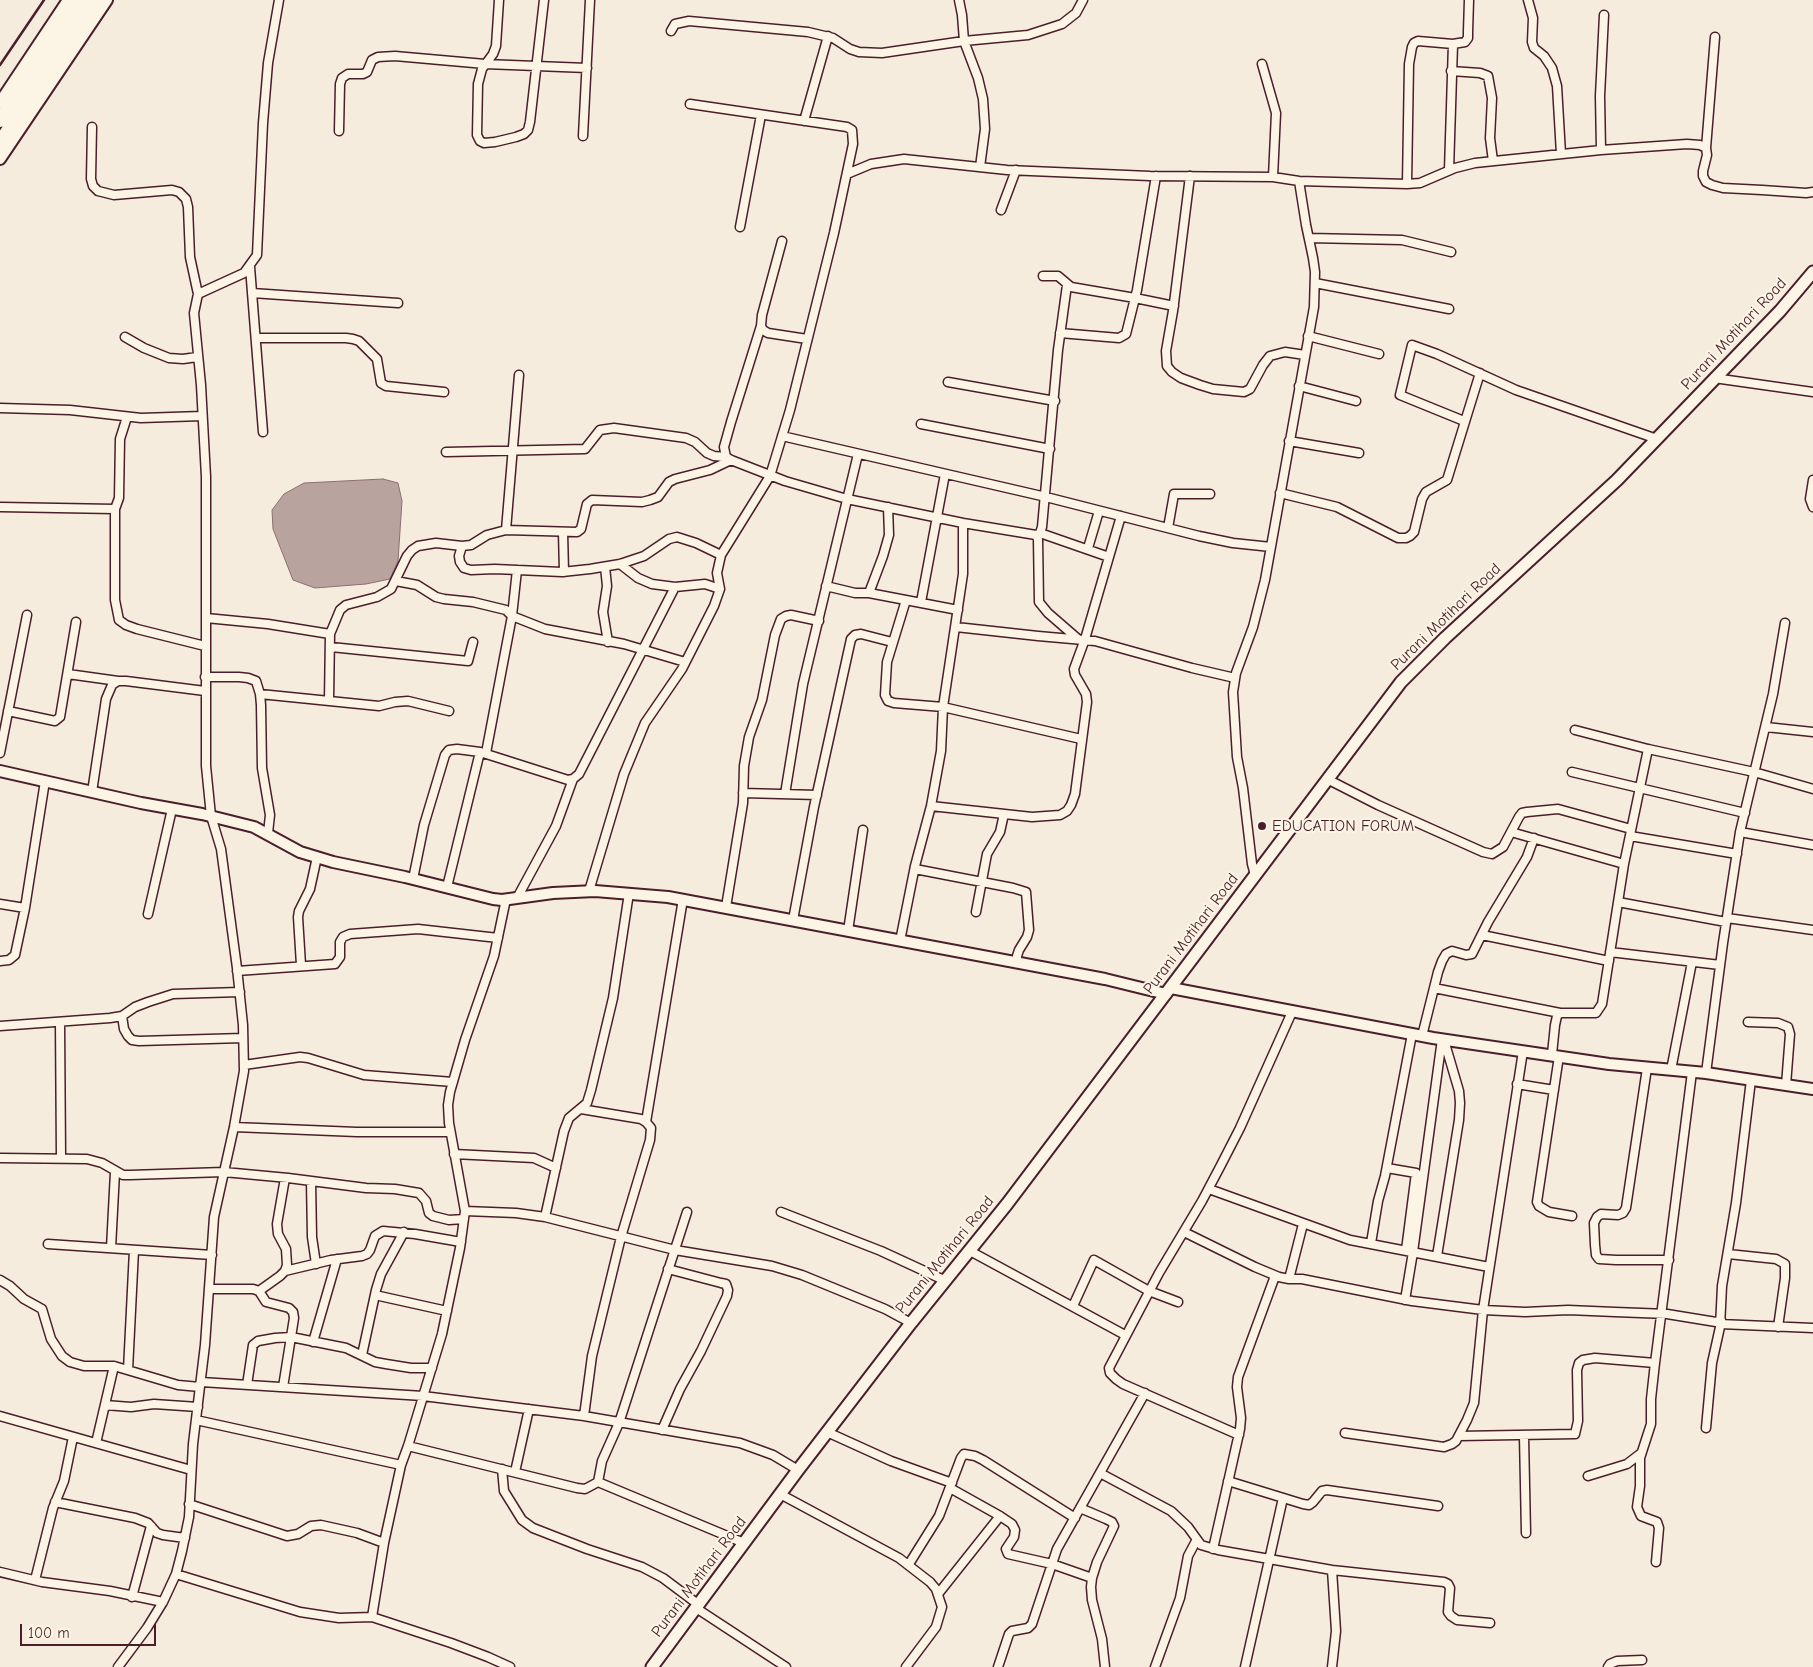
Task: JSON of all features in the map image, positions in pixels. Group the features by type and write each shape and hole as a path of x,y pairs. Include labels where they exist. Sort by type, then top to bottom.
{"highway":[{"path":"0,120 81,0"},
{"path":"0,144 96,0"}],"main road":[{"name":"Purani Motihari Road","path":"652,1667 827,1432 911,1323 970,1251 1169,991 1390,695 1410,671 1605,491 1657,439 1780,311 1813,272"}],"street":[{"path":"0,102 68,0"},
{"path":"0,159 107,0"},
{"path":"198,294 244,273 250,267 256,255 268,63 280,0"},
{"path":"499,0 496,46 493,54 485,64 478,84 477,135 480,141 484,143 516,137 528,130 544,0"},
{"path":"584,136 590,0"},
{"path":"959,0 964,41 978,78 983,99 984,129 980,167"},
{"path":"671,31 675,24 689,21 808,32 828,36 850,49 870,53 964,41 1017,37 1062,24 1076,13 1083,0"},
{"path":"1407,184 1409,64 1412,47 1418,41 1453,44 1465,42 1468,38 1469,0"},
{"path":"1528,0 1534,26 1532,42 1534,48 1544,56 1552,68 1557,86 1561,154"},
{"path":"1601,150 1600,96 1604,15"},
{"path":"804,121 828,36"},
{"path":"1715,37 1707,155 1703,171 1706,182 1723,188 1813,192"},
{"path":"1449,170 1453,44"},
{"path":"340,131 340,84 342,78 348,74 363,74 367,72 372,60 378,57 395,56 485,64 587,68"},
{"path":"1262,64 1276,113 1273,177"},
{"path":"1452,71 1486,74 1490,81 1493,111 1490,143 1493,162"},
{"path":"588,891 624,774 645,723 685,662 714,606 720,589 718,573 721,554 770,476 807,339 853,144 852,130 847,127 690,104"},
{"path":"740,227 761,114"},
{"path":"92,127 91,179 93,186 98,191 114,195 172,190 180,192 186,198 188,207 190,257 198,294 195,302 194,318 206,477 206,766 210,816 220,849 238,971 244,1065 242,1090 214,1217 210,1289 185,1538 176,1574 163,1602 147,1628 118,1667"},
{"path":"847,174 863,166 891,160 915,160 1016,170 1156,176 1273,177 1299,181 1420,184 1449,170 1475,164 1601,150 1688,144 1700,145 1706,148"},
{"path":"1001,210 1016,170"},
{"path":"1060,333 1123,337 1128,328 1135,298 1156,176"},
{"path":"1190,176 1174,306 1166,351 1167,366 1181,378 1200,385 1213,389 1244,392 1250,389 1270,356 1285,352 1304,355"},
{"path":"1255,875 1235,742 1233,692 1235,678 1260,606 1314,307 1313,258 1299,181"},
{"path":"1309,238 1402,240 1451,252"},
{"path":"728,459 724,447 761,326 762,315 782,241"},
{"path":"250,267 263,432"},
{"path":"1043,276 1058,276 1071,287 1174,306"},
{"path":"1315,283 1450,310"},
{"path":"1067,285 1060,333 1046,497 1038,534 1039,602 1048,613 1081,639"},
{"path":"252,293 398,303"},
{"path":"761,326 768,333 807,339"},
{"path":"1308,336 1379,354"},
{"path":"125,337 144,348 169,358 198,357"},
{"path":"256,338 353,339 359,341 377,359 381,382 386,386 444,392"},
{"path":"1464,421 1400,395 1412,346 1437,354 1516,390 1657,439"},
{"path":"1280,493 1337,507 1398,538 1406,538 1414,532 1422,499 1426,492 1447,480 1480,373"},
{"path":"506,530 519,375"},
{"path":"1714,378 1813,392"},
{"path":"948,382 1055,401"},
{"path":"1299,386 1356,401"},
{"path":"0,408 70,410 127,417 202,416"},
{"path":"127,417 120,439 119,498 115,509 115,600 119,620 136,629 205,646"},
{"path":"921,424 1050,449"},
{"path":"446,452 585,449 600,430 614,428 686,438 695,442 707,453 714,456 728,459 770,476 847,498 963,523 1038,534 1088,548 1109,557"},
{"path":"782,436 1046,497 1227,542 1271,547"},
{"path":"1289,441 1359,452"},
{"path":"785,794 803,684 858,454"},
{"path":"329,700 330,634 340,610 346,605 384,594 391,589 407,556 418,546 436,543 462,546 471,545 487,535 506,530 577,532 581,529 587,504 592,500 642,502 650,500 658,496 669,482 710,470 728,459"},
{"path":"921,602 945,474"},
{"path":"1813,480 1810,499 1813,507"},
{"path":"1168,528 1174,494 1210,494"},
{"path":"0,506 115,509"},
{"path":"869,593 889,535 888,507"},
{"path":"1088,548 1099,511"},
{"path":"931,806 1044,817 1060,815 1067,811 1071,805 1075,794 1086,702 1086,694 1075,675 1074,669 1081,639 1121,516"},
{"path":"900,941 931,806 943,742 943,708 963,574 963,523"},
{"path":"563,532 564,572"},
{"path":"462,546 459,556 460,562 464,568 471,570 564,572 605,567 644,556 669,539 677,537 721,554"},
{"path":"620,564 638,578 652,584 675,587 705,584 720,589"},
{"path":"605,567 607,586 603,612 608,642"},
{"path":"447,887 483,753 512,616 517,570"},
{"path":"396,581 417,585 436,597 489,605 506,610 512,616 545,629 644,650 685,662"},
{"path":"826,586 855,593 869,593 958,610"},
{"path":"517,898 556,826 574,780 579,774 644,650 675,587"},
{"path":"906,600 892,642 885,682 885,695 888,701 943,708 1081,739"},
{"path":"726,907 743,803 744,766 749,737 762,700 778,626 781,619 791,614 819,620"},
{"path":"0,753 27,615"},
{"path":"206,618 268,624 330,634"},
{"path":"8,711 55,721 60,717 76,622"},
{"path":"1706,1073 1740,832 1766,727 1785,623"},
{"path":"956,627 1081,639 1235,678"},
{"path":"793,920 817,796 851,639 855,635 861,634 892,642"},
{"path":"331,647 468,661 470,660 473,642"},
{"path":"68,674 205,691"},
{"path":"205,677 248,678 256,681 260,694 262,768 270,814 268,833"},
{"path":"92,792 106,699 112,685 118,681"},
{"path":"260,694 379,706 408,701 449,711"},
{"path":"1766,727 1813,732"},
{"path":"1575,730 1754,772 1813,789"},
{"path":"1434,988 1560,1013 1596,1013 1602,1004 1624,864 1648,748"},
{"path":"413,879 424,825 445,755 449,750 457,749 483,753 568,780 574,780"},
{"path":"0,771 254,826 286,846 317,857 493,899 588,891 683,899 1169,991 1417,1035 1609,1064 1706,1073 1813,1089"},
{"path":"1572,772 1640,790 1745,813"},
{"path":"1327,780 1378,805 1483,852 1492,854 1498,852 1503,847 1522,813 1558,809 1630,833 1737,854"},
{"path":"0,961 9,960 15,955 25,908 45,782"},
{"path":"743,793 817,796"},
{"path":"148,914 172,809"},
{"path":"976,912 987,854 1000,832 1004,814"},
{"path":"848,931 863,830"},
{"path":"1511,832 1624,864"},
{"path":"1740,832 1813,845"},
{"path":"1371,1243 1378,1201 1417,1035 1438,972 1446,954 1452,951 1466,955 1472,954 1527,857 1534,838"},
{"path":"301,966 298,917 310,889 317,857"},
{"path":"915,869 1026,892 1029,930 1019,950 1017,962"},
{"path":"546,1217 564,1131 569,1118 586,1103 592,1090 613,998 629,893"},
{"path":"372,1617 384,1543 401,1464 442,1334 461,1242 465,1211 450,1132 448,1105 465,1040 494,956 506,899"},
{"path":"646,1122 683,899"},
{"path":"1618,902 1727,920 1813,930"},
{"path":"0,904 25,908"},
{"path":"238,971 334,964 340,957 340,942 343,936 350,934 418,929 498,938"},
{"path":"1482,935 1610,957 1720,965"},
{"path":"1671,1070 1692,962"},
{"path":"0,1026 122,1016 135,1007 173,994 240,992"},
{"path":"1239,1435 1124,1384 1110,1373 1109,1368 1149,1291 1209,1189 1240,1128 1292,1012"},
{"path":"1560,1013 1557,1016 1555,1025 1554,1090 1537,1202 1543,1210 1572,1216"},
{"path":"122,1016 124,1029 132,1040 243,1038"},
{"path":"60,1022 61,1158"},
{"path":"1748,1022 1778,1023 1788,1027 1790,1034 1786,1085"},
{"path":"1410,1251 1443,1039"},
{"path":"1437,1256 1459,1120 1460,1102 1459,1092 1443,1039"},
{"path":"1345,1433 1435,1447 1444,1447 1452,1444 1459,1436 1474,1403 1483,1310 1523,1051"},
{"path":"244,1065 300,1057 364,1075 453,1082"},
{"path":"1647,1068 1626,1208 1623,1213 1601,1214 1597,1217 1594,1223 1596,1255 1599,1259 1605,1260 1669,1260"},
{"path":"1656,1562 1659,1528 1657,1522 1641,1516 1637,1507 1640,1486 1640,1454 1650,1432 1655,1363 1692,1072"},
{"path":"1706,1428 1712,1363 1720,1322 1722,1286 1751,1080"},
{"path":"1518,1084 1554,1090"},
{"path":"581,1109 640,1119 651,1128 650,1140 621,1237 592,1356 584,1416"},
{"path":"234,1127 357,1132 450,1132"},
{"path":"454,1154 534,1158 556,1168"},
{"path":"0,1158 78,1158 98,1162 115,1172 130,1175 224,1172 366,1188 411,1191 423,1196 429,1213 433,1216 449,1220 464,1220"},
{"path":"1387,1168 1416,1173 1405,1300"},
{"path":"111,1248 115,1172"},
{"path":"285,1271 286,1249 278,1234 277,1224 286,1178"},
{"path":"311,1181 312,1236 316,1264"},
{"path":"1209,1189 1337,1236 1489,1267"},
{"path":"465,1211 516,1212 546,1217 675,1250 780,1268 885,1309 911,1323"},
{"path":"598,1482 602,1461 619,1423 687,1212"},
{"path":"781,1212 868,1245 946,1281"},
{"path":"1289,1279 1304,1224"},
{"path":"259,1291 285,1271 337,1259 356,1258 367,1254 378,1233 389,1231 404,1232 461,1242"},
{"path":"362,1355 381,1274 404,1232"},
{"path":"1184,1232 1275,1276 1302,1279 1405,1300 1483,1310 1525,1312 1578,1310 1662,1314 1716,1322 1813,1328"},
{"path":"48,1244 212,1255"},
{"path":"128,1370 134,1250"},
{"path":"970,1251 1126,1335"},
{"path":"1728,1254 1776,1259 1785,1264 1785,1278 1778,1327"},
{"path":"313,1342 337,1259"},
{"path":"1073,1306 1094,1260 1149,1291 1178,1302"},
{"path":"662,1430 680,1389 727,1296 728,1290 726,1284 721,1282 668,1269"},
{"path":"1213,1549 1239,1435 1241,1418 1237,1387 1238,1377 1275,1276"},
{"path":"0,1280 10,1286 24,1299 42,1309 51,1339 62,1356 70,1362 84,1366 114,1366 170,1383 247,1385 423,1396 584,1416 740,1443 773,1455 798,1470"},
{"path":"210,1289 253,1289 259,1291 266,1302 290,1308 293,1312 294,1318 283,1387"},
{"path":"375,1295 447,1310"},
{"path":"247,1385 254,1345 258,1341 265,1339 291,1338 346,1348 374,1362 411,1368 432,1368"},
{"path":"1459,1436 1575,1434 1578,1421 1577,1370 1579,1363 1583,1360 1595,1358 1655,1363"},
{"path":"96,1443 114,1366"},
{"path":"998,1667 1009,1634 1012,1631 1028,1628 1032,1624 1057,1549 1144,1393"},
{"path":"105,1405 131,1407 154,1404 198,1407"},
{"path":"515,1472 529,1409"},
{"path":"0,1416 191,1470"},
{"path":"196,1420 401,1464"},
{"path":"827,1432 891,1461 951,1485 1012,1524 1015,1530 1014,1537 1006,1549 1008,1554 1052,1564 1092,1578"},
{"path":"1524,1436 1526,1533"},
{"path":"35,1580 56,1502 64,1481 73,1437"},
{"path":"408,1446 585,1489 598,1482"},
{"path":"909,1564 939,1516 964,1454 975,1456 1075,1518"},
{"path":"1588,1476 1627,1464 1640,1454"},
{"path":"502,1469 504,1491 516,1513 533,1528 592,1551 642,1567 662,1578 698,1607 786,1667"},
{"path":"1100,1473 1171,1511 1188,1527 1196,1541 1201,1545 1213,1549 1332,1570 1444,1582 1450,1588 1448,1612 1451,1616 1457,1620 1490,1623"},
{"path":"1228,1481 1309,1504 1322,1491 1327,1490 1438,1506"},
{"path":"598,1482 744,1543"},
{"path":"780,1494 909,1564 930,1582 938,1594 942,1607 936,1627 906,1667"},
{"path":"1245,1667 1283,1498"},
{"path":"56,1502 135,1518 148,1522 157,1533 185,1538"},
{"path":"189,1504 287,1536 298,1534 311,1526 320,1525 357,1533 384,1543"},
{"path":"1080,1508 1112,1522 1114,1526 1100,1554 1092,1578 1092,1600 1102,1639 1105,1667"},
{"path":"938,1594 1000,1516"},
{"path":"132,1597 151,1526"},
{"path":"1155,1667 1180,1598 1188,1556 1196,1541"},
{"path":"1332,1570 1336,1631 1332,1667"},
{"path":"0,1572 35,1580 103,1590 163,1602"},
{"path":"176,1574 288,1609 340,1618 372,1617 451,1643 510,1667"},
{"path":"1608,1667 1617,1661 1642,1660"}],"shaded area":[{"path":"383,479 398,483 402,501 398,561 390,579 366,584 315,588 293,580 273,529 272,510 284,494 304,483"}],"railway":[{"path":"0,65 44,0"}],"place":[{"name":"EDUCATION FORUM","path":"1262,826"}]}
